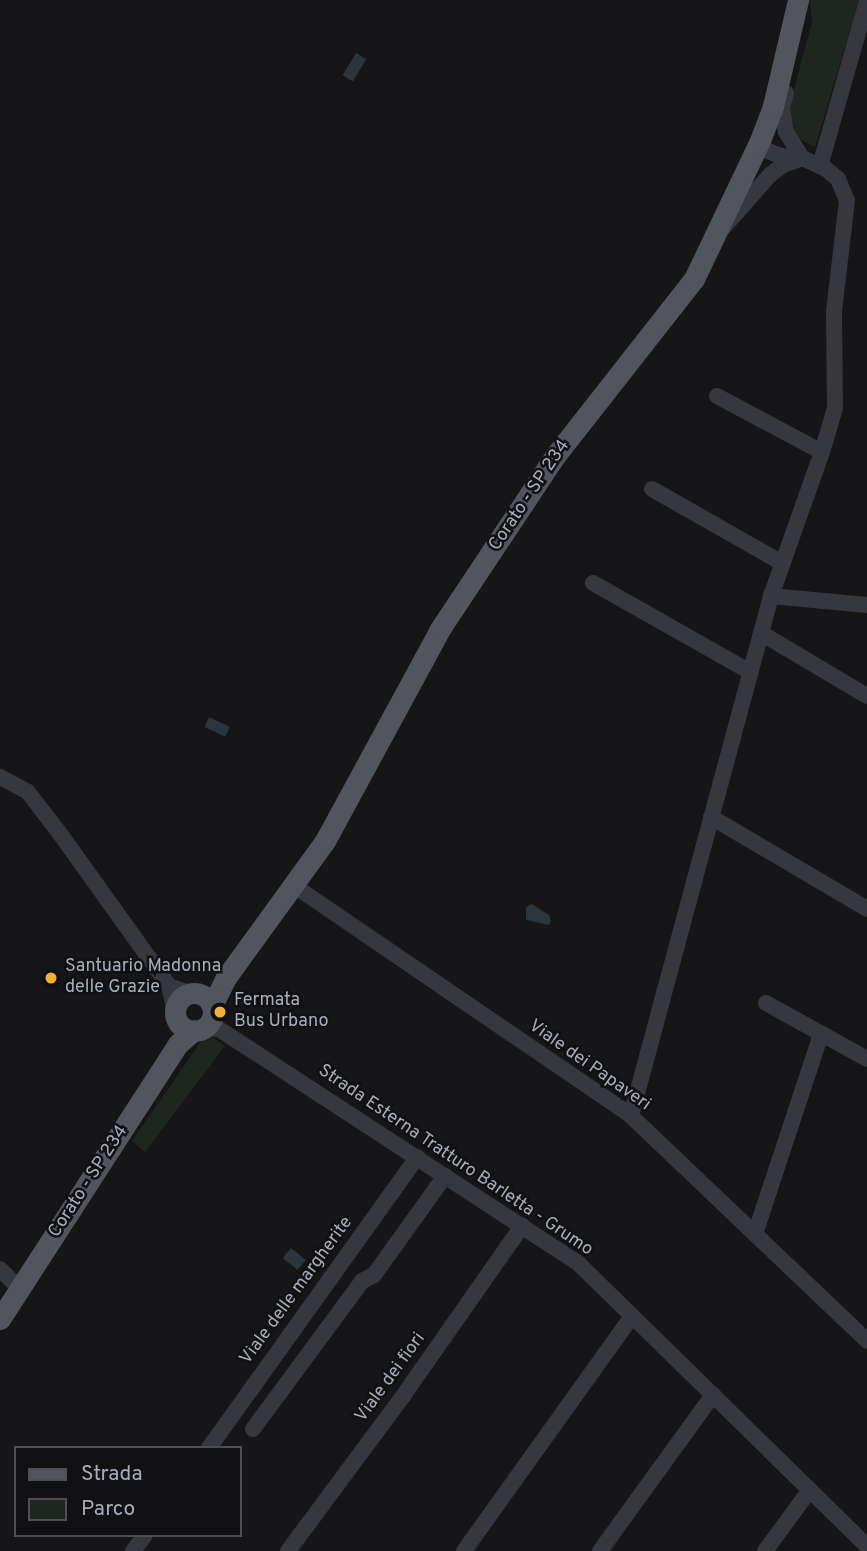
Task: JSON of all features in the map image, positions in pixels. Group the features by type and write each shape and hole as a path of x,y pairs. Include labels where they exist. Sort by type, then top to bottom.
{"main road":[{"name":"Corato - SP 234","path":"0,1319 196,1017 325,841 440,629 555,456 694,279 718,233 773,106 798,0"}],"street":[{"path":"820,166 865,11"},
{"path":"789,43 792,69 782,108 786,132 802,158"},
{"path":"631,1115 771,596 835,408 834,311 846,201 838,179 820,166 802,158 781,156 768,151 759,143"},
{"path":"718,233 770,175 783,165 802,158"},
{"path":"717,396 822,452"},
{"path":"652,489 782,563"},
{"path":"593,583 750,672"},
{"path":"771,596 867,605"},
{"path":"761,632 867,696"},
{"name":"Strada Esterna Tratturo Barletta - Grumo","path":"0,777 28,792 169,986 196,1017 417,1157 579,1264 867,1546"},
{"path":"711,817 867,909"},
{"name":"Viale dei Papaveri","path":"293,885 631,1115 755,1234 864,1331"},
{"path":"766,1003 867,1059"},
{"path":"755,1234 821,1034"},
{"name":"Viale delle margherite","path":"210,1446 417,1157"},
{"path":"253,1429 362,1281 374,1275 445,1176"},
{"name":"Viale dei fiori","path":"288,1551 403,1396 522,1226"},
{"path":"0,1269 20,1289"},
{"path":"464,1551 632,1316"},
{"path":"600,1551 712,1395"},
{"path":"765,1551 810,1490"}],"green space":[{"path":"810,0 859,0 815,147 798,138 788,112 812,22"},
{"path":"207,1033 225,1046 145,1152 132,1141"}],"shaded area":[{"path":"356,53 366,59 353,81 343,75"},
{"path":"209,717 230,727 225,737 204,727"},
{"path":"532,904 549,915 549,925 526,920 526,907"},
{"path":"291,1248 306,1260 298,1270 283,1258"}],"place":[{"name":"Santuario Madonna delle Grazie","path":"51,978"},
{"name":"Fermata Bus Urbano","path":"220,1012"}]}
